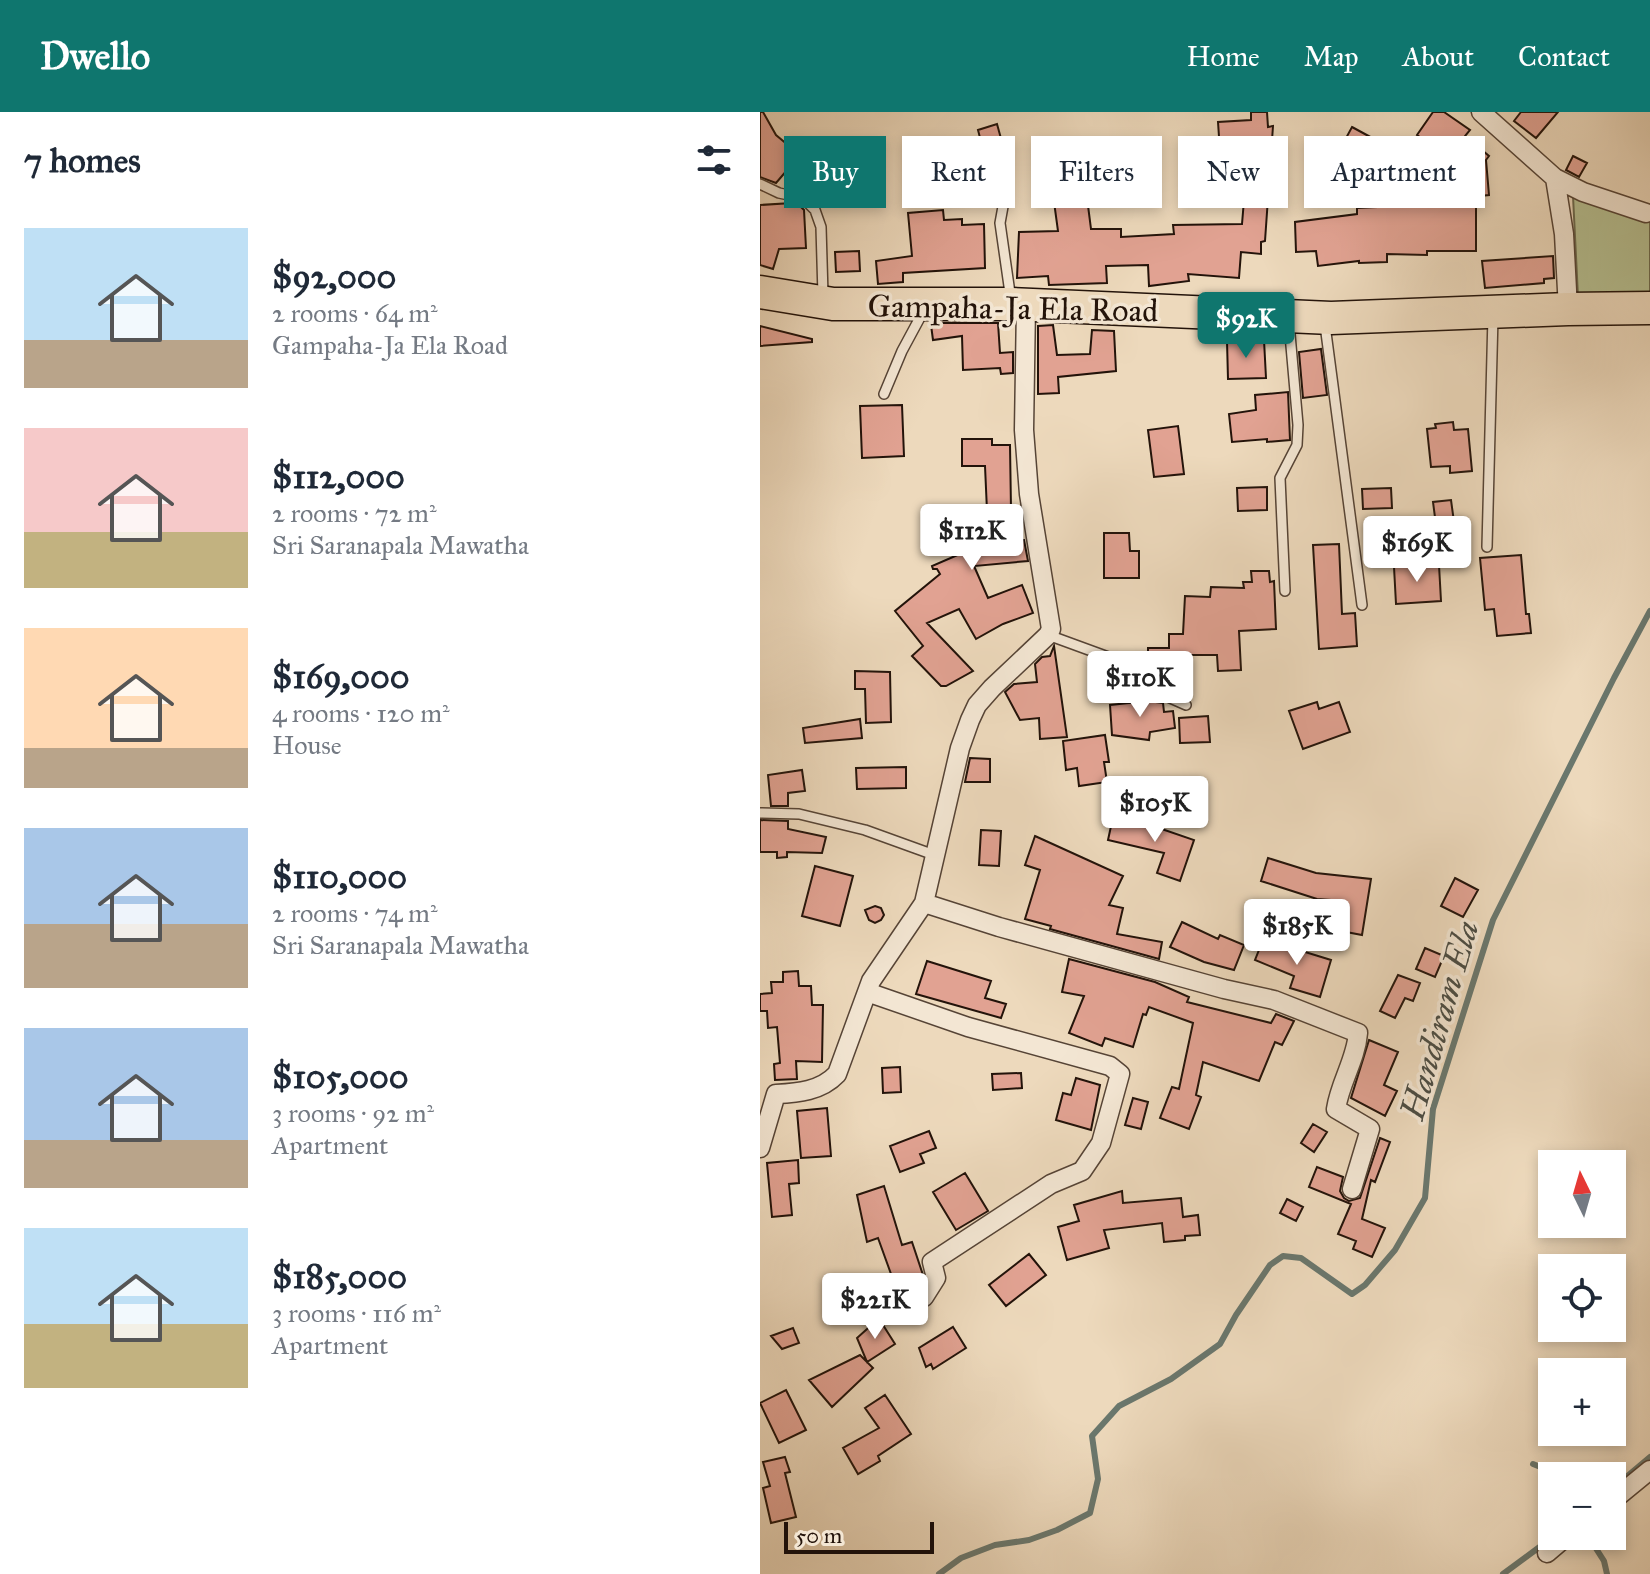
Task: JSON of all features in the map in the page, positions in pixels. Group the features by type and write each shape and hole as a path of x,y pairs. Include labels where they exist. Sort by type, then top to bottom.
{"highway":[{"name":"Gampaha-Ja Ela Road","path":"760,292 823,303 1019,304 1324,317 1650,308"}],"street":[{"path":"1481,112 1555,178 1583,192 1646,213"},
{"path":"1555,178 1564,234 1568,309"},
{"path":"760,1148 768,1094 797,1093 827,1085 837,1074 877,969 924,903 960,748 977,705 1048,635 1051,621 1029,494 1019,304"},
{"path":"924,903 1014,931 1274,1000 1358,1033 1357,1049 1336,1109 1370,1129 1352,1189"},
{"path":"867,992 968,1027 1110,1066 1120,1074 1101,1143 1082,1171 1051,1184 932,1262 936,1278 924,1297 885,1313"},
{"path":"1626,1490 1650,1470"},
{"path":"1547,1553 1551,1550"}],"lane":[{"path":"760,184 779,193 803,198 815,210 821,227 823,303"},
{"path":"1003,208 1000,223 1019,304"},
{"path":"884,394 926,305"},
{"path":"1487,547 1493,313"},
{"path":"1285,591 1280,478 1297,445 1298,425 1288,316"},
{"path":"1324,317 1362,605"},
{"path":"1048,635 1130,665 1137,670 1137,683 1143,693 1161,694 1186,705"},
{"path":"760,813 799,814 825,820 865,830 937,856"}],"green space":[{"path":"1573,196 1650,218 1650,294 1578,297"}],"building":[{"path":"760,112 763,112 776,135 784,142 784,174 776,183 760,177"},
{"path":"1251,112 1267,112 1268,127 1273,126 1272,136 1219,136 1218,122 1251,120"},
{"path":"1433,112 1444,112 1470,130 1465,136 1417,135"},
{"path":"1521,112 1558,112 1536,138 1514,121"},
{"path":"997,124 1000,136 980,136 978,130"},
{"path":"1352,127 1369,136 1347,136"},
{"path":"1485,153 1489,156 1486,160 1489,195 1485,195"},
{"path":"1573,156 1587,163 1579,177 1566,170"},
{"path":"784,204 784,208 804,210 806,248 779,249 773,269 760,265 760,205"},
{"path":"1055,208 1088,208 1091,229 1121,229 1121,237 1174,234 1173,225 1242,224 1243,208 1267,208 1261,254 1241,252 1239,278 1188,274 1189,281 1149,286 1148,265 1106,266 1107,283 1049,285 1048,276 1017,278 1019,232 1058,231"},
{"path":"1357,208 1476,208 1476,251 1387,254 1387,262 1359,261 1318,266 1316,251 1296,252 1295,222 1357,214"},
{"path":"943,210 944,220 962,219 962,225 984,224 985,268 903,273 903,282 878,284 876,261 912,256 908,213"},
{"path":"859,251 860,271 836,272 835,252"},
{"path":"1553,256 1554,278 1544,279 1544,283 1485,288 1482,261"},
{"path":"998,323 1000,353 1013,352 1013,373 1001,374 1000,368 963,370 962,336 933,340 931,325"},
{"path":"1053,325 1057,355 1090,354 1092,330 1114,331 1116,371 1058,377 1059,393 1038,394 1038,326"},
{"path":"760,326 812,339 812,342 760,346"},
{"path":"1264,340 1266,378 1228,379 1227,341"},
{"path":"1321,349 1327,395 1303,398 1299,352"},
{"path":"1288,392 1290,440 1232,442 1229,414 1256,410 1255,395"},
{"path":"902,405 904,456 862,458 860,406"},
{"path":"1453,422 1454,430 1468,429 1472,471 1450,473 1450,466 1431,467 1427,429 1436,428 1435,424"},
{"path":"1178,426 1184,474 1154,477 1148,430"},
{"path":"962,439 992,439 992,445 1010,445 1011,509 1019,508 1028,561 974,566 988,598 1022,585 1033,613 1003,624 976,639 959,609 927,623 973,671 941,686 912,656 923,646 895,611 940,574 932,566 976,547 975,534 983,533 981,511 987,511 985,466 962,466"},
{"path":"1267,487 1267,510 1238,511 1237,488"},
{"path":"1391,488 1392,508 1363,509 1362,489"},
{"path":"1451,500 1454,522 1436,525 1433,502"},
{"path":"1104,533 1129,533 1130,551 1139,551 1139,578 1104,578"},
{"path":"1339,544 1342,614 1355,613 1357,646 1319,649 1313,545"},
{"path":"1371,551 1388,551 1388,566 1372,567"},
{"path":"1521,555 1526,614 1529,614 1531,633 1497,636 1494,609 1485,610 1480,558"},
{"path":"1439,565 1441,601 1396,604 1394,567"},
{"path":"1251,571 1269,571 1270,582 1274,581 1276,629 1239,631 1241,670 1218,671 1217,655 1185,655 1184,675 1160,675 1161,686 1148,686 1148,648 1169,648 1169,634 1183,634 1185,596 1210,597 1211,587 1244,588 1243,582 1252,582"},
{"path":"1054,646 1067,737 1040,739 1039,718 1020,720 1005,692 1014,684 1037,682 1035,664 1042,657 1050,656"},
{"path":"855,671 890,672 891,722 866,723 865,689 855,689"},
{"path":"1148,701 1163,703 1164,712 1173,711 1175,728 1150,732 1149,740 1112,735 1110,705"},
{"path":"1317,702 1319,709 1339,702 1350,732 1303,749 1289,711"},
{"path":"1208,716 1210,742 1180,743 1179,718"},
{"path":"860,719 862,738 805,743 803,728"},
{"path":"1105,735 1109,762 1104,762 1107,782 1079,786 1077,768 1066,770 1063,741"},
{"path":"970,758 990,759 990,782 965,782"},
{"path":"906,767 906,788 857,789 856,768"},
{"path":"802,770 805,791 788,793 788,806 771,806 768,775"},
{"path":"1113,817 1194,840 1180,881 1157,873 1164,853 1108,840"},
{"path":"760,820 788,821 788,829 826,837 822,853 787,852 787,857 777,858 777,852 760,852"},
{"path":"981,830 1001,831 999,866 979,865"},
{"path":"1035,836 1123,876 1109,905 1123,908 1117,934 1162,942 1159,959 1050,929 1051,926 1025,919 1040,870 1025,865"},
{"path":"1268,858 1316,873 1371,879 1362,935 1325,928 1330,900 1317,899 1261,881"},
{"path":"815,866 853,876 840,926 802,916"},
{"path":"1455,878 1478,890 1463,917 1441,906"},
{"path":"875,906 881,908 884,915 875,923 869,920 865,910"},
{"path":"1182,922 1218,939 1220,935 1244,945 1234,970 1204,962 1170,947"},
{"path":"1263,940 1301,955 1302,951 1331,960 1320,997 1290,988 1294,976 1255,960"},
{"path":"1425,948 1444,956 1435,977 1416,969"},
{"path":"1069,959 1155,982 1189,997 1187,1002 1271,1023 1276,1014 1294,1021 1282,1045 1275,1042 1259,1081 1203,1062 1196,1095 1201,1097 1189,1129 1160,1118 1172,1087 1179,1089 1193,1023 1149,1007 1146,1015 1143,1014 1133,1047 1105,1038 1102,1046 1069,1033 1084,996 1062,992"},
{"path":"927,961 991,981 985,998 1006,1004 1001,1018 916,994"},
{"path":"798,971 799,986 811,986 812,1005 823,1005 822,1062 796,1061 797,1079 775,1080 774,1064 780,1063 777,1027 768,1028 767,1011 760,1011 760,994 772,993 771,982 783,982 783,972"},
{"path":"1398,975 1420,983 1413,1001 1405,998 1395,1018 1380,1011"},
{"path":"1369,1040 1398,1052 1384,1085 1397,1091 1385,1116 1351,1098"},
{"path":"900,1067 901,1092 883,1093 882,1068"},
{"path":"1021,1073 1022,1088 993,1090 992,1074"},
{"path":"1076,1078 1100,1085 1091,1130 1056,1120 1063,1093 1071,1095"},
{"path":"1133,1098 1148,1102 1141,1129 1125,1125"},
{"path":"827,1108 831,1156 801,1158 797,1111"},
{"path":"1313,1124 1327,1132 1314,1152 1301,1143"},
{"path":"929,1131 936,1148 920,1154 924,1163 900,1172 890,1146"},
{"path":"1380,1138 1390,1142 1375,1182 1371,1180 1362,1219 1385,1228 1372,1257 1353,1249 1356,1241 1338,1234 1351,1204 1309,1187 1317,1167 1343,1177 1340,1191 1344,1198 1349,1201 1360,1198"},
{"path":"798,1160 799,1183 789,1184 792,1215 772,1217 767,1163"},
{"path":"965,1173 988,1211 956,1230 933,1192"},
{"path":"884,1186 902,1245 912,1242 923,1275 895,1285 878,1238 867,1242 857,1195"},
{"path":"1122,1191 1123,1203 1181,1198 1183,1217 1198,1215 1200,1235 1164,1242 1162,1223 1104,1230 1109,1248 1067,1260 1058,1227 1079,1221 1074,1205"},
{"path":"1287,1199 1303,1207 1296,1221 1280,1213"},
{"path":"1029,1254 1046,1275 1006,1306 989,1285"},
{"path":"876,1321 883,1325 895,1344 867,1362 857,1338"},
{"path":"953,1327 966,1348 933,1369 931,1364 926,1367 919,1348"},
{"path":"793,1328 799,1343 782,1349 771,1336"},
{"path":"860,1355 873,1368 832,1407 809,1380"},
{"path":"786,1390 806,1430 779,1443 760,1403"},
{"path":"885,1395 911,1434 878,1456 880,1461 858,1474 843,1448 879,1428 865,1408"},
{"path":"785,1457 790,1472 785,1473 796,1517 771,1523 763,1488 770,1486 763,1462"}],"waterway":[{"name":"Handiram Ela","path":"939,1574 961,1558 995,1545 1029,1540 1090,1513 1098,1479 1092,1436 1119,1406 1171,1379 1220,1344 1270,1265 1283,1256 1301,1258 1352,1294 1365,1285 1395,1250 1425,1198 1433,1109 1493,920 1650,611"},
{"path":"1626,1477 1650,1457"},
{"path":"1533,1464 1538,1466"},
{"path":"1503,1574 1538,1548"},
{"path":"1597,1550 1607,1574"}]}
